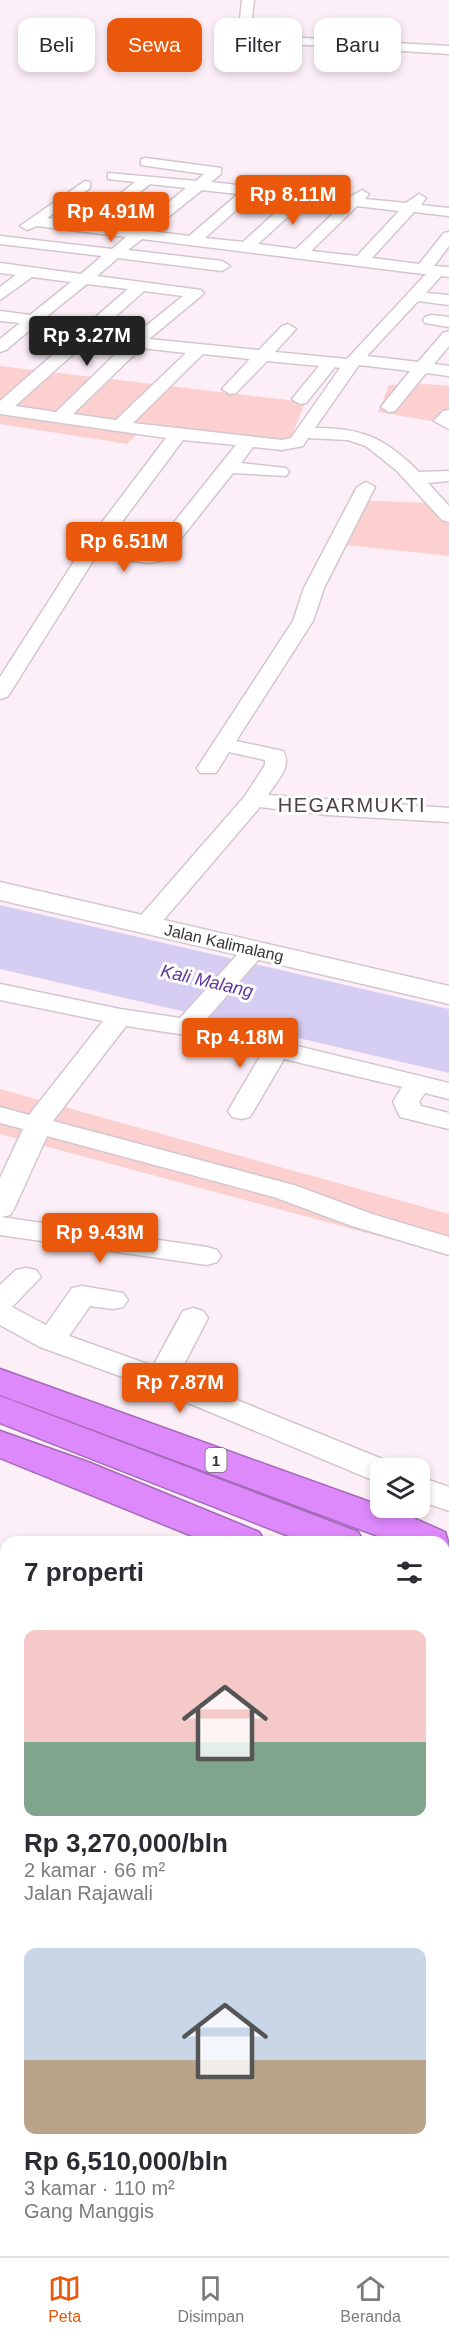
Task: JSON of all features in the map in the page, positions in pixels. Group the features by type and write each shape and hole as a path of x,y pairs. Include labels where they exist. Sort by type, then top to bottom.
{"highway":[{"name":"1","path":"0,1381 418,1536"},
{"name":"1","path":"0,1409 328,1536"},
{"path":"0,1427 283,1536"},
{"path":"0,1444 74,1471 231,1536"}],"main road":[{"name":"Jalan Kalimalang","path":"0,875 151,918 249,956 449,995"},
{"name":"Jalan Kalimalang","path":"0,891 151,918 449,978"}],"street":[{"path":"248,0 246,19 265,39 449,50"},
{"path":"0,347 113,257 216,170 146,162"},
{"path":"193,240 268,175"},
{"path":"113,176 449,212"},
{"path":"87,227 148,179"},
{"path":"246,247 318,182"},
{"path":"2,243 85,185"},
{"path":"300,253 367,189"},
{"path":"361,261 421,195"},
{"path":"34,221 437,270"},
{"path":"0,409 178,434 248,442 292,444 304,433 353,362 419,293 437,270 449,236"},
{"path":"2,243 221,270"},
{"path":"0,268 196,293 141,339 60,417"},
{"path":"0,295 30,272"},
{"path":"0,409 142,285"},
{"path":"419,293 449,293"},
{"path":"419,293 449,300"},
{"path":"0,316 92,327 198,350 449,371"},
{"path":"431,320 449,322"},
{"path":"230,389 288,329"},
{"path":"389,407 449,336"},
{"path":"120,426 198,350"},
{"path":"300,399 331,362"},
{"path":"449,415 443,422 449,424"},
{"path":"304,433 352,437 372,442 416,478 446,510"},
{"path":"0,693 91,550 178,434"},
{"path":"91,550 157,556 248,442"},
{"path":"227,467 280,472"},
{"path":"416,478 449,476"},
{"path":"208,768 299,629 314,588 366,487"},
{"path":"151,918 254,800 276,765 275,756 222,744"},
{"path":"254,800 327,808 449,815"},
{"path":"192,1022 249,956"},
{"path":"0,992 120,1017 192,1022 277,1049 449,1091"},
{"path":"0,1209 43,1114 120,1017"},
{"path":"241,1111 277,1049"},
{"path":"417,1084 406,1102 409,1111 449,1121"},
{"path":"0,1114 284,1191 362,1220 449,1246"},
{"path":"0,1226 207,1256"},
{"path":"0,1302 26,1277"},
{"path":"51,1340 82,1295 113,1300"},
{"path":"0,1312 51,1340 160,1380 370,1467"},
{"path":"160,1380 193,1318"},
{"path":"430,1492 449,1500"}],"shaded area":[{"path":"0,366 305,402 290,441 145,427 127,444 0,424"},
{"path":"389,385 449,386 449,424 378,412"},
{"path":"358,500 449,504 449,556 337,544"},
{"path":"0,1089 449,1214 449,1255 0,1134"}],"water":[{"name":"Kali Malang","path":"0,905 449,1009 449,1073 0,969"}],"district":[{"name":"HEGARMUKTI","path":"352,805"}]}
